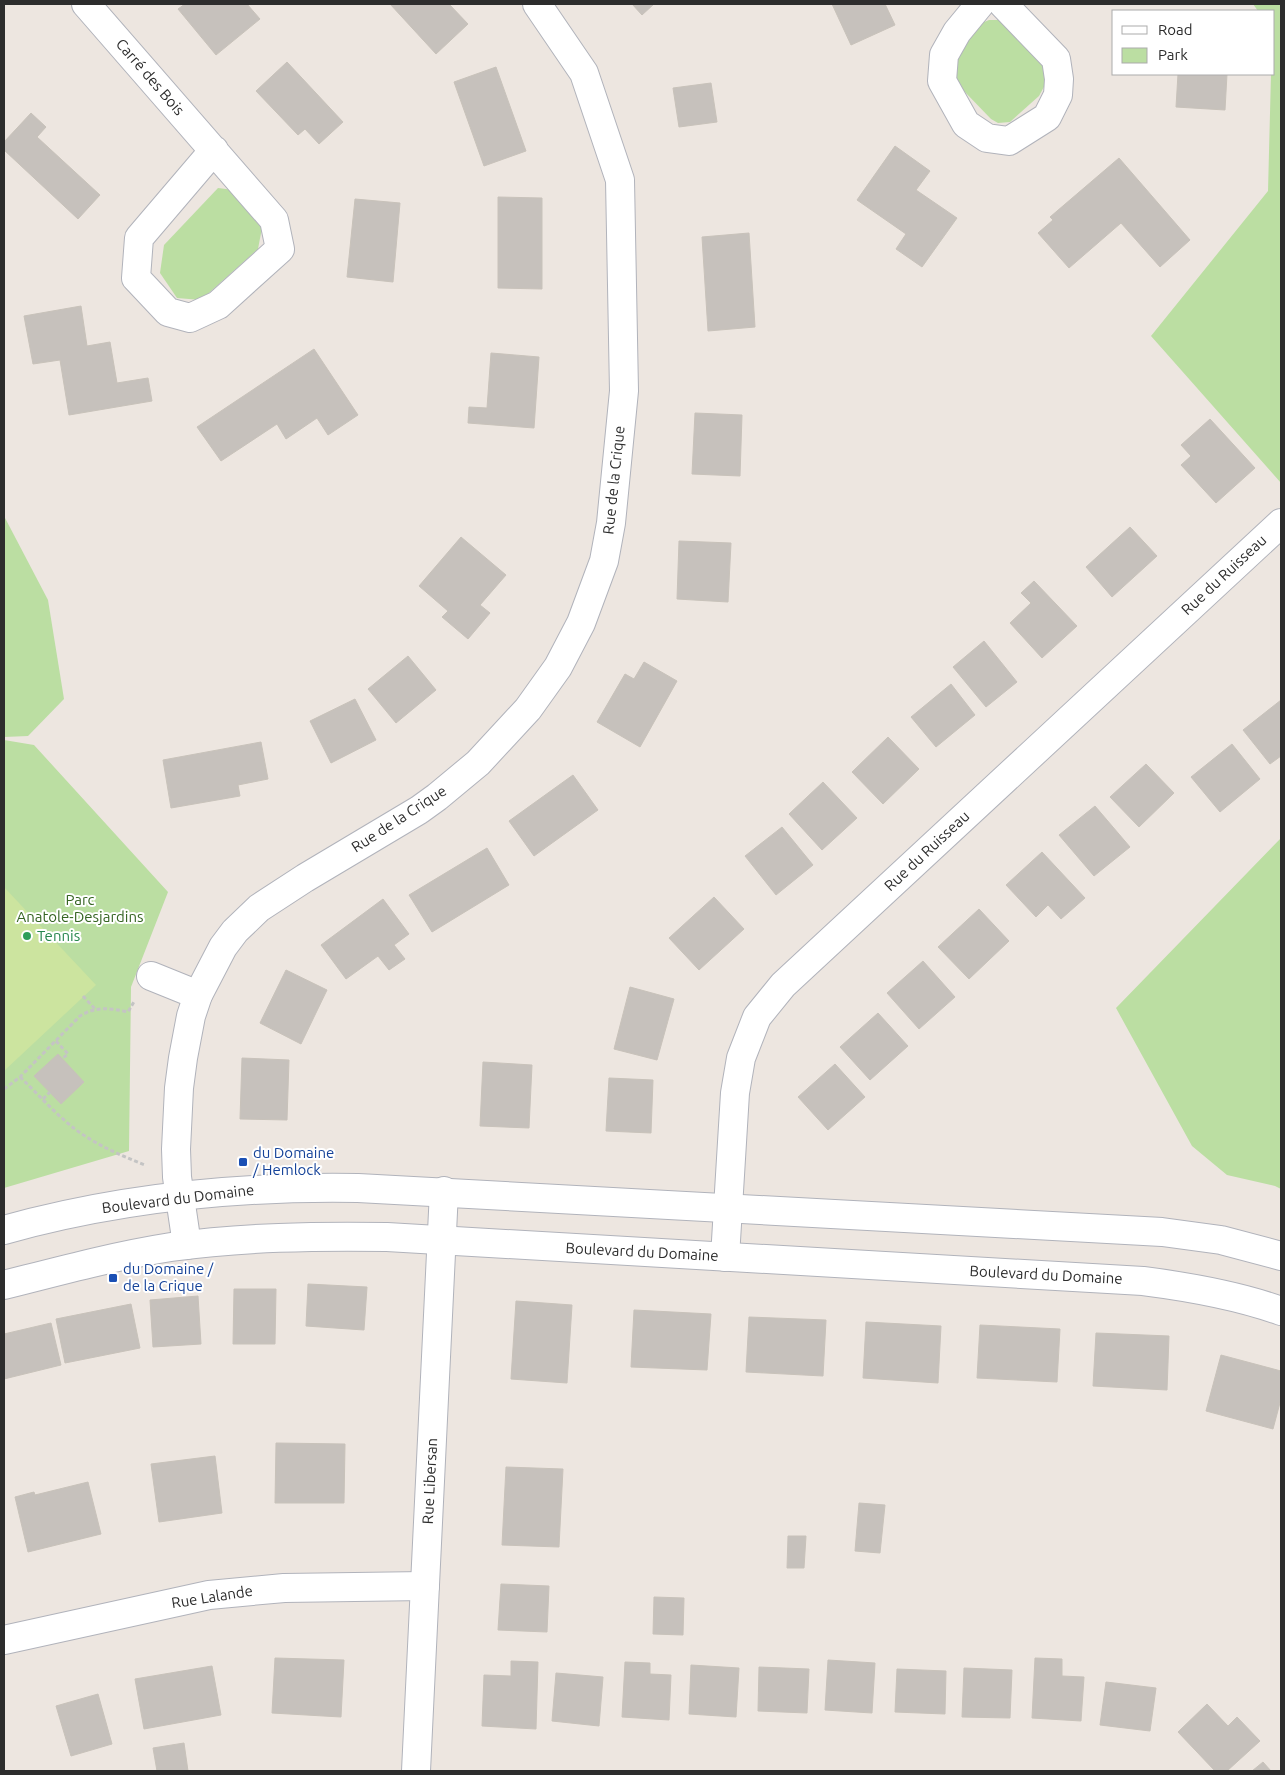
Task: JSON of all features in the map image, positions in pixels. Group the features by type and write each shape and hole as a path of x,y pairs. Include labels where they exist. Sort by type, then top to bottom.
{"street":[{"name":"Carré des Bois","path":"86,4 214,150 274,220 280,249 218,305 190,318 168,312 136,278 139,238 214,150"},
{"name":"Rue de la Crique","path":"187,1245 176,1149 179,1088 186,1034 198,996 222,947 258,908 431,802 478,764 528,709 558,667 581,623 604,561 611,523 624,391 620,180 584,73 537,4"},
{"path":"980,4 957,32 944,55 942,81 966,124 988,138 1009,141 1047,117 1058,96 1059,79 1056,60 1003,4"},
{"name":"Rue du Ruisseau","path":"725,1257 735,1093 741,1058 756,1017 783,985 1281,523"},
{"path":"151,976 198,996"},
{"name":"Boulevard du Domaine","path":"4,1230 88,1210 180,1196 322,1187 444,1191 1162,1232 1221,1240 1281,1256"},
{"name":"Rue Libersan","path":"416,1771 444,1191"},
{"name":"Boulevard du Domaine","path":"4,1285 95,1262 187,1245 258,1238 310,1236 388,1238 1143,1281 1236,1297 1281,1311"},
{"name":"Rue Lalande","path":"4,1640 210,1595 284,1588 425,1586"}],"path":[{"path":"83,996 95,1009"},
{"path":"4,1090 20,1077 80,1016 95,1009 111,1008 128,1012"},
{"path":"56,1041 68,1054 62,1059"},
{"path":"20,1077 79,1132 99,1144 145,1165"},
{"path":"43,1099 50,1092"}],"green space":[{"path":"1253,4 1281,4 1281,483 1151,336 1268,191 1271,75 1275,75 1275,10 1257,10"},
{"path":"989,20 1008,23 1043,59 1047,70 1045,85 1039,96 1010,122 998,123 991,119 962,89 955,75 959,48 977,25"},
{"path":"218,188 234,190 262,228 258,249 201,300 177,298 160,273 164,245"},
{"path":"4,516 48,600 64,699 28,736 4,737"},
{"name":"Parc Anatole-Desjardins","path":"4,740 34,745 168,892 131,987 129,1151 4,1188"},
{"path":"1281,838 1281,1189 1227,1175 1192,1146 1116,1008"},
{"name":"Tennis","path":"4,887 96,985 4,1071"}],"building":[{"path":"185,4 247,4 260,19 216,55 178,9"},
{"path":"390,4 449,4 468,24 436,54"},
{"path":"632,4 654,4 642,15"},
{"path":"832,4 885,4 895,25 851,45"},
{"path":"287,62 343,122 319,144 305,129 298,135 256,91"},
{"path":"496,67 526,151 484,166 454,82"},
{"path":"1178,75 1227,75 1225,110 1176,107"},
{"path":"711,83 717,122 679,127 673,88"},
{"path":"31,113 46,127 37,137 100,195 78,219 4,150 4,142"},
{"path":"895,146 930,171 916,190 957,218 922,267 896,249 906,234 857,200"},
{"path":"1119,158 1190,240 1160,267 1121,223 1069,268 1038,233 1053,220 1050,217"},
{"path":"498,197 542,198 542,289 498,288"},
{"path":"355,199 400,203 393,282 347,277"},
{"path":"749,233 755,327 708,331 702,237"},
{"path":"81,306 87,346 110,342 117,383 148,378 152,401 69,415 60,360 33,364 24,316"},
{"path":"314,349 358,415 328,435 317,418 286,439 277,424 221,461 197,427"},
{"path":"491,353 539,357 534,428 468,423 469,407 487,408"},
{"path":"695,413 742,415 740,476 692,474"},
{"path":"1210,419 1255,468 1216,503 1181,465 1191,456 1181,445"},
{"path":"1130,527 1157,556 1112,597 1086,567"},
{"path":"461,537 506,575 480,605 490,613 468,639 442,617 448,611 419,586"},
{"path":"679,541 731,543 728,602 677,599"},
{"path":"1034,581 1077,626 1042,658 1010,623 1031,603 1021,593"},
{"path":"984,641 1017,682 986,707 953,667"},
{"path":"408,656 436,690 396,723 368,689"},
{"path":"644,662 677,681 640,747 597,722 625,674 634,679"},
{"path":"951,684 975,715 936,747 911,717"},
{"path":"355,699 376,740 331,763 310,721"},
{"path":"1281,700 1281,756 1270,764 1243,730"},
{"path":"888,737 919,769 883,804 852,772"},
{"path":"261,742 268,779 238,785 240,796 171,808 163,760"},
{"path":"1232,744 1260,779 1220,812 1191,777"},
{"path":"1146,764 1174,793 1139,827 1110,797"},
{"path":"573,775 598,810 534,856 509,821"},
{"path":"823,782 857,818 822,850 789,814"},
{"path":"1095,806 1130,847 1094,876 1059,835"},
{"path":"782,827 813,865 776,895 745,856"},
{"path":"487,848 509,885 432,932 409,895"},
{"path":"1042,852 1085,898 1061,919 1048,905 1036,917 1006,885"},
{"path":"714,897 744,929 699,970 669,938"},
{"path":"383,899 409,934 394,945 405,959 389,970 378,956 346,979 321,945"},
{"path":"979,909 1009,941 969,979 938,947"},
{"path":"923,961 955,997 919,1029 887,993"},
{"path":"286,970 327,990 301,1044 260,1023"},
{"path":"630,987 674,999 657,1060 614,1049"},
{"path":"878,1013 908,1046 870,1080 840,1047"},
{"path":"58,1054 84,1082 61,1104 34,1076"},
{"path":"242,1058 289,1060 287,1120 240,1119"},
{"path":"483,1062 532,1065 529,1128 480,1126"},
{"path":"835,1064 865,1097 828,1130 798,1097"},
{"path":"609,1078 653,1080 651,1133 606,1131"},
{"path":"308,1284 367,1287 364,1330 306,1326"},
{"path":"234,1289 276,1289 275,1344 233,1344"},
{"path":"198,1296 201,1344 153,1347 150,1300"},
{"path":"516,1301 572,1305 567,1383 511,1379"},
{"path":"131,1304 140,1348 65,1363 56,1319"},
{"path":"634,1310 711,1314 707,1370 631,1367"},
{"path":"749,1317 826,1320 823,1376 746,1372"},
{"path":"866,1322 941,1326 938,1383 863,1378"},
{"path":"51,1323 61,1365 4,1379 4,1334"},
{"path":"980,1325 1060,1329 1057,1382 977,1378"},
{"path":"1096,1333 1169,1336 1167,1390 1093,1386"},
{"path":"1221,1355 1281,1371 1281,1399 1273,1429 1206,1411"},
{"path":"276,1443 345,1444 344,1503 275,1503"},
{"path":"215,1456 222,1513 159,1522 151,1464"},
{"path":"506,1467 563,1469 559,1547 502,1545"},
{"path":"88,1482 101,1534 28,1552 15,1497 34,1492 35,1495"},
{"path":"859,1503 885,1505 880,1553 855,1551"},
{"path":"788,1536 806,1536 804,1568 787,1568"},
{"path":"501,1584 549,1586 547,1632 498,1630"},
{"path":"654,1597 684,1598 683,1635 653,1634"},
{"path":"275,1658 344,1660 341,1717 272,1713"},
{"path":"1035,1658 1062,1659 1062,1676 1084,1677 1081,1721 1032,1718"},
{"path":"828,1660 875,1663 872,1713 825,1710"},
{"path":"511,1661 538,1662 536,1729 482,1726 484,1675 511,1676"},
{"path":"625,1662 650,1663 650,1674 671,1675 669,1720 622,1717"},
{"path":"691,1665 739,1668 736,1717 689,1714"},
{"path":"212,1666 221,1715 144,1729 135,1679"},
{"path":"759,1667 809,1669 807,1713 758,1711"},
{"path":"964,1668 1012,1670 1010,1718 962,1717"},
{"path":"897,1669 946,1671 945,1714 895,1712"},
{"path":"556,1673 603,1677 599,1726 552,1721"},
{"path":"1106,1682 1156,1688 1150,1731 1100,1725"},
{"path":"98,1694 112,1744 71,1756 56,1706"},
{"path":"1207,1704 1228,1726 1237,1717 1260,1741 1227,1771 1215,1771 1178,1732"},
{"path":"184,1743 188,1771 157,1771 153,1748"},
{"path":"1263,1762 1271,1771 1252,1771"}],"place":[{"name":"Tennis","path":"27,936"},
{"name":"du Domaine / Hemlock","path":"243,1162"},
{"name":"du Domaine / de la Crique","path":"113,1278"}]}
